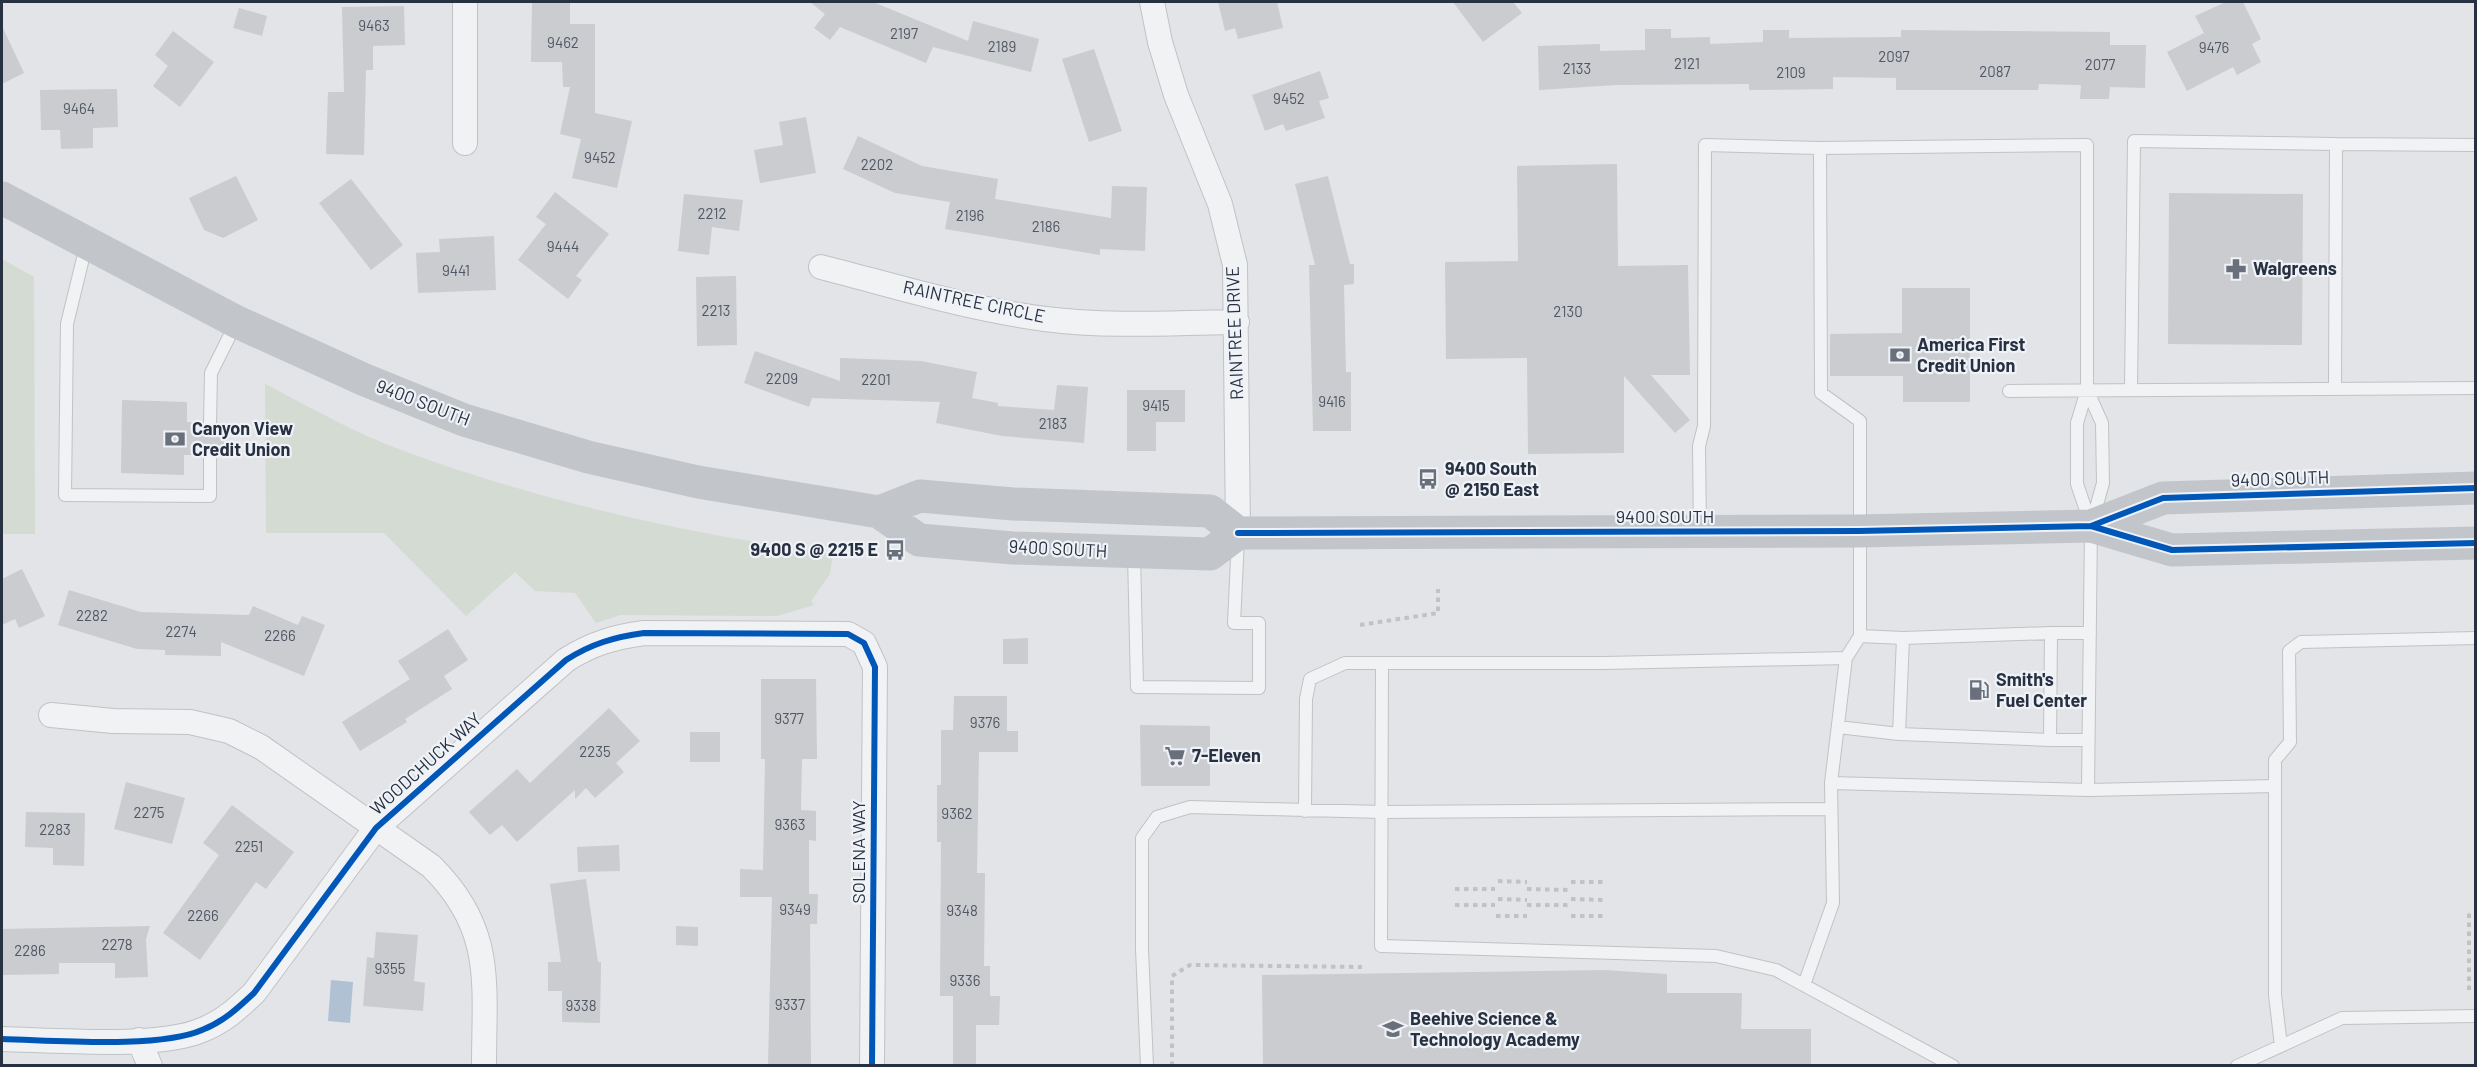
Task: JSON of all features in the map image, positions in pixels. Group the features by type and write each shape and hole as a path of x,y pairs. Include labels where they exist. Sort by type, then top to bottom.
{"main road":[{"name":"9400 SOUTH","path":"2,198 237,322 365,380 464,420 588,457 730,488 879,512 919,540 1013,548 1210,554 1238,533 1859,531 2091,526 2172,550 2475,543"},
{"name":"9400 SOUTH","path":"2091,526 2163,498 2475,488"},
{"path":"879,512 920,496 1013,504 1210,511 1238,533"}],"street":[{"path":"465,2 465,143"},
{"name":"RAINTREE DRIVE","path":"1152,2 1160,42 1176,95 1220,204 1235,265 1238,533"},
{"name":"RAINTREE CIRCLE","path":"821,267 988,309 1046,319 1104,323 1237,322"},
{"name":"WOODCHUCK WAY","path":"2,1039 140,1040 170,1038 201,1031 230,1016 254,993 376,828 566,660 590,645 617,636 644,633 848,634 864,643"},
{"name":"SOLENA WAY","path":"864,643 875,667 872,1065"},
{"path":"51,715 113,721 190,722 229,731 261,747 376,828 407,846 432,866 453,888 470,914 480,943 484,971 484,1065"},
{"path":"140,1040 150,1065"}],"lane":[{"path":"2132,390 2134,141 2475,145"},
{"path":"2335,389 2336,144"},
{"path":"1700,532 1699,446 1704,426 1705,145 1820,148 2087,145 2087,390 2077,423 2077,484 2091,526"},
{"path":"1804,985 1833,903 1831,783 1846,658 1860,636 1860,421 1821,393 1820,148"},
{"path":"86,244 67,324 65,495 210,496 210,455"},
{"path":"210,423 211,373 237,322"},
{"path":"2009,391 2475,388"},
{"path":"2087,390 2102,423 2103,483 2091,526 2088,790"},
{"path":"1134,553 1137,687 1258,688 1258,622 1234,623 1238,533"},
{"path":"2050,740 2051,633"},
{"path":"1860,636 1904,638 2090,633"},
{"path":"1899,735 1904,638"},
{"path":"2281,1046 2275,995 2275,760 2290,742 2289,651 2301,642 2475,638"},
{"path":"1305,811 1306,699 1310,679 1346,663 1604,663 1846,658"},
{"path":"1382,663 1382,946 1716,956 1776,970 1953,1065"},
{"path":"1838,727 1899,735 2088,740"},
{"path":"1831,783 2088,790 2276,786"},
{"path":"1147,1065 1142,949 1142,838 1157,817 1190,807 1381,812 1831,809"},
{"path":"2237,1065 2342,1018 2475,1016"}],"path":[{"path":"1360,625 1438,612 1438,589"},
{"path":"1498,881 1527,882"},
{"path":"1571,882 1604,882"},
{"path":"1455,889 1496,889"},
{"path":"1527,890 1570,890"},
{"path":"1498,899 1569,905"},
{"path":"1571,899 1604,900"},
{"path":"1455,905 1495,905"},
{"path":"2469,912 2469,990"},
{"path":"1496,916 1527,916"},
{"path":"1571,916 1604,916"},
{"path":"1172,1065 1172,976 1190,965 1362,967"}],"shaded area":[{"path":"2,259 34,277 35,534 2,534"},
{"path":"265,384 368,437 509,486 670,526 833,554 830,574 811,601 814,605 777,616 620,615 596,623 575,593 535,591 515,572 466,616 384,533 266,533"}],"water":[{"path":"331,980 353,982 350,1023 328,1021"}],"building":[{"path":"532,2 570,2 570,24 595,24 595,113 632,121 617,188 572,178 581,139 560,134 570,87 563,87 562,62 531,62"},
{"path":"810,2 873,2 968,41 973,21 1039,39 1031,72 933,47 926,63 840,27 830,40 814,28 825,14"},
{"path":"1218,2 1277,2 1283,28 1238,39 1235,28 1225,31"},
{"path":"1453,2 1513,2 1522,13 1483,42"},
{"path":"2226,2 2243,2 2261,39 2252,44 2261,62 2237,75 2233,67 2187,91 2167,52 2204,33 2195,16"},
{"path":"404,6 405,45 373,46 373,70 366,70 364,155 326,154 328,92 344,92 342,7"},
{"path":"239,8 267,16 262,36 233,28"},
{"path":"2,26 24,73 2,84"},
{"path":"1645,29 1671,29 1671,38 1710,37 1710,44 1763,42 1763,30 1789,30 1789,38 1901,37 1901,30 2110,32 2110,45 2146,45 2145,88 2110,87 2109,99 2080,99 2081,85 2039,84 2038,90 1896,90 1896,78 1833,77 1833,89 1749,90 1749,84 1616,85 1539,90 1538,46 1600,44 1600,51 1645,50"},
{"path":"173,31 214,62 180,107 153,86 168,66 155,55"},
{"path":"1094,49 1122,131 1089,142 1062,59"},
{"path":"1320,71 1329,98 1319,101 1325,118 1286,131 1283,124 1265,131 1252,95"},
{"path":"117,89 118,127 93,128 93,148 61,149 60,130 41,130 40,90"},
{"path":"806,117 816,173 760,183 754,150 783,145 779,122"},
{"path":"858,136 922,166 998,179 995,199 1111,218 1112,186 1147,187 1145,251 1100,249 1100,255 945,229 950,202 895,193 843,169"},
{"path":"1617,164 1618,266 1688,265 1690,375 1651,375 1690,420 1675,433 1624,376 1624,453 1528,454 1527,358 1446,359 1445,262 1518,261 1517,166"},
{"path":"236,176 258,220 223,238 204,230 189,198"},
{"path":"1328,176 1350,264 1354,264 1354,284 1344,285 1346,372 1351,372 1351,431 1313,431 1309,265 1315,265 1295,184"},
{"path":"351,179 403,245 371,270 319,203"},
{"path":"555,192 609,234 576,276 582,280 568,299 518,260 546,224 536,217"},
{"name":"Walgreens","path":"2169,193 2303,194 2302,345 2168,344"},
{"path":"684,194 743,200 739,231 712,227 709,255 678,251"},
{"path":"494,236 496,290 418,293 416,253 440,252 439,239"},
{"path":"736,276 737,345 697,346 696,277"},
{"name":"America First Credit Union","path":"1902,288 1970,288 1970,402 1903,402 1903,376 1830,376 1830,334 1902,333"},
{"path":"755,351 840,381 840,358 921,361 977,372 972,398 998,403 998,406 1054,410 1057,385 1088,387 1084,443 1002,436 936,423 940,402 812,398 809,407 744,383"},
{"path":"1127,390 1185,390 1185,422 1156,422 1156,451 1127,451"},
{"name":"Canyon View Credit Union","path":"122,400 187,402 187,422 202,423 205,430 210,431 218,423 228,423 227,456 218,456 217,450 209,447 203,450 202,455 184,455 184,475 121,473"},
{"path":"22,569 45,616 19,628 15,619 2,625 2,579"},
{"path":"69,590 141,612 249,615 253,606 298,625 302,616 325,625 304,676 221,642 221,656 165,655 165,650 137,649 58,625"},
{"path":"448,629 468,660 444,676 452,689 405,719 407,722 360,751 342,722 410,679 398,661"},
{"path":"1028,638 1028,664 1003,664 1003,639"},
{"path":"761,679 816,679 817,759 802,759 801,810 816,811 816,841 809,840 809,894 818,894 817,924 810,924 811,1065 768,1065 772,897 740,897 740,869 763,870 765,759 761,759"},
{"path":"954,696 1007,696 1007,731 1018,731 1018,752 979,752 977,873 985,873 984,966 990,966 990,996 1000,996 999,1025 976,1025 976,1065 953,1065 953,996 940,996 941,842 937,842 937,785 941,785 941,730 953,730"},
{"path":"609,708 640,741 616,763 624,772 595,798 586,788 575,799 575,790 517,842 502,825 490,835 469,812 517,769 530,783"},
{"name":"7-Eleven","path":"1140,725 1210,726 1210,786 1141,786"},
{"path":"690,732 720,732 720,762 690,762"},
{"path":"126,782 185,798 172,844 114,829"},
{"path":"232,805 294,852 266,889 256,882 200,960 163,933 219,855 203,843"},
{"path":"26,812 85,813 84,866 53,865 53,848 25,847"},
{"path":"619,845 620,871 578,872 577,847"},
{"path":"586,879 598,962 601,962 600,1023 562,1022 562,991 548,991 548,962 561,962 550,884"},
{"path":"150,926 146,939 148,977 115,978 115,963 59,963 59,974 2,975 2,929"},
{"path":"676,926 698,927 698,946 676,945"},
{"path":"376,932 418,935 414,981 425,983 423,1011 363,1006 367,957 374,958"},
{"path":"1604,970 1667,974 1667,993 1742,993 1741,1029 1811,1029 1811,1065 1263,1065 1262,975"}],"cycle path":[{"path":"2091,526 2163,498 2476,488"},
{"path":"1238,533 1859,531 2091,526 2172,550 2476,543"},
{"path":"2,1039 105,1042 160,1040 202,1030 223,1019 254,993 376,828 566,660 594,645 644,633 848,634 864,643 875,667 872,1066"}],"place":[{"name":"Walgreens","path":"2236,269"},
{"name":"America First Credit Union","path":"1900,355"},
{"name":"Canyon View Credit Union","path":"175,439"},
{"name":"9400 South @ 2150 East","path":"1428,479"},
{"name":"9400 S @ 2215 E","path":"895,550"},
{"name":"Smith's Fuel Center","path":"1979,690"},
{"name":"7-Eleven","path":"1175,756"},
{"name":"Beehive Science & Technology Academy","path":"1393,1029"}]}
